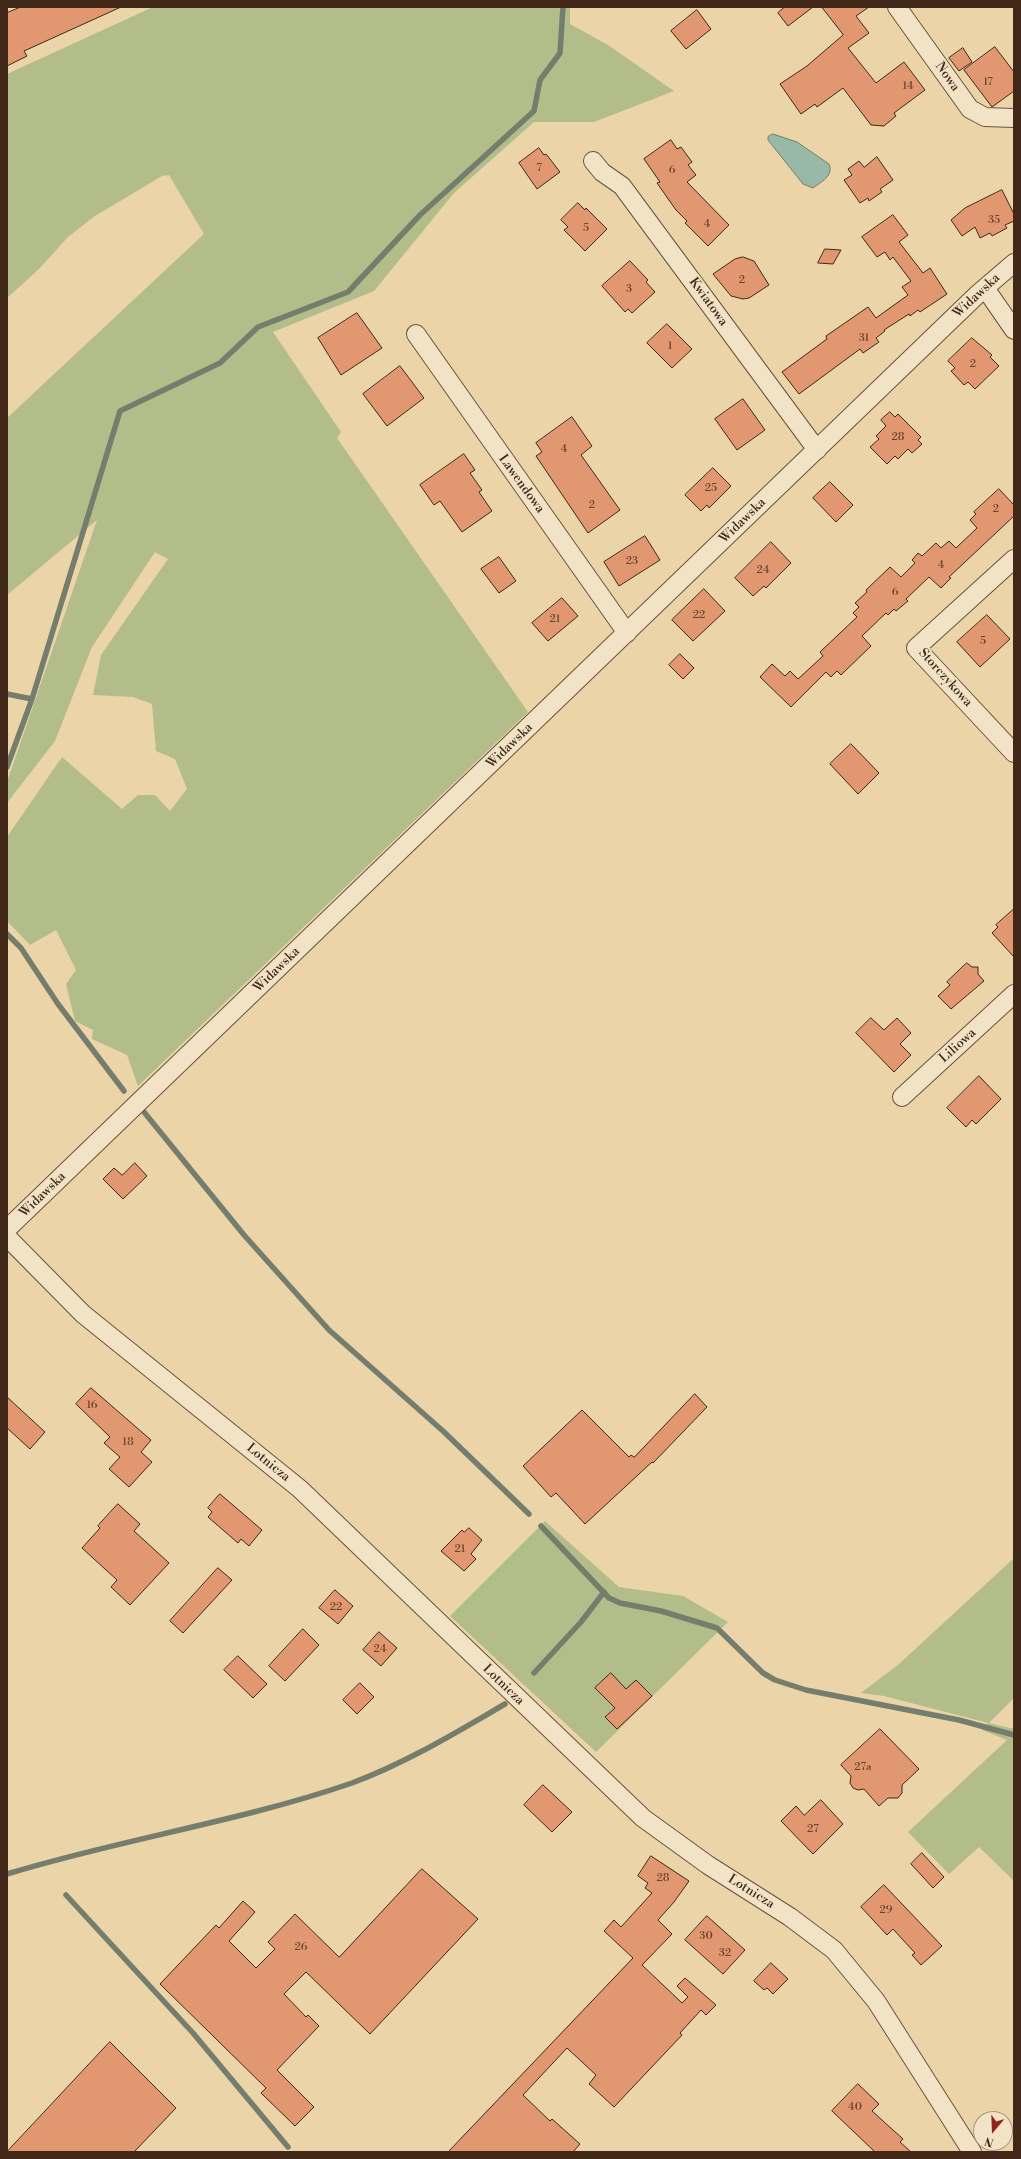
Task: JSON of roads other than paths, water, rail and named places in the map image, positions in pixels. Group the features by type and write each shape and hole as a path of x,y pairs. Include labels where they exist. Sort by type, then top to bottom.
{"street":[{"name":"Nowa","path":"897,7 970,109 985,117 1014,118"},
{"name":"Kwiatowa","path":"593,160 602,172 622,186 817,450"},
{"name":"Widawska","path":"7,1230 985,288 1014,263"},
{"path":"985,288 1014,330"},
{"name":"Lawendowa","path":"416,334 627,633"},
{"name":"Storczykowa","path":"1014,559 916,648 1014,754"},
{"name":"Liliowa","path":"902,1097 1014,994"},
{"name":"Lotnicza","path":"7,1237 83,1314 300,1489 643,1818 708,1866 790,1916 834,1950 876,2001 972,2152"}],"waterway":[{"path":"7,767 32,699 120,411 220,363 258,327 348,292 420,215 534,111 540,80 560,53 563,7"},
{"path":"7,694 32,699"},
{"path":"7,934 21,948 58,1004 124,1091"},
{"path":"144,1112 244,1235 329,1330 443,1431 529,1514"},
{"path":"541,1526 609,1598 620,1603 661,1611 717,1628 763,1673 775,1680 806,1690 959,1720 1014,1735"},
{"path":"534,1673 581,1622 604,1592"},
{"path":"7,1874 93,1850 266,1809 352,1783 411,1757 505,1704"},
{"path":"66,1895 193,2033 288,2147"}]}
